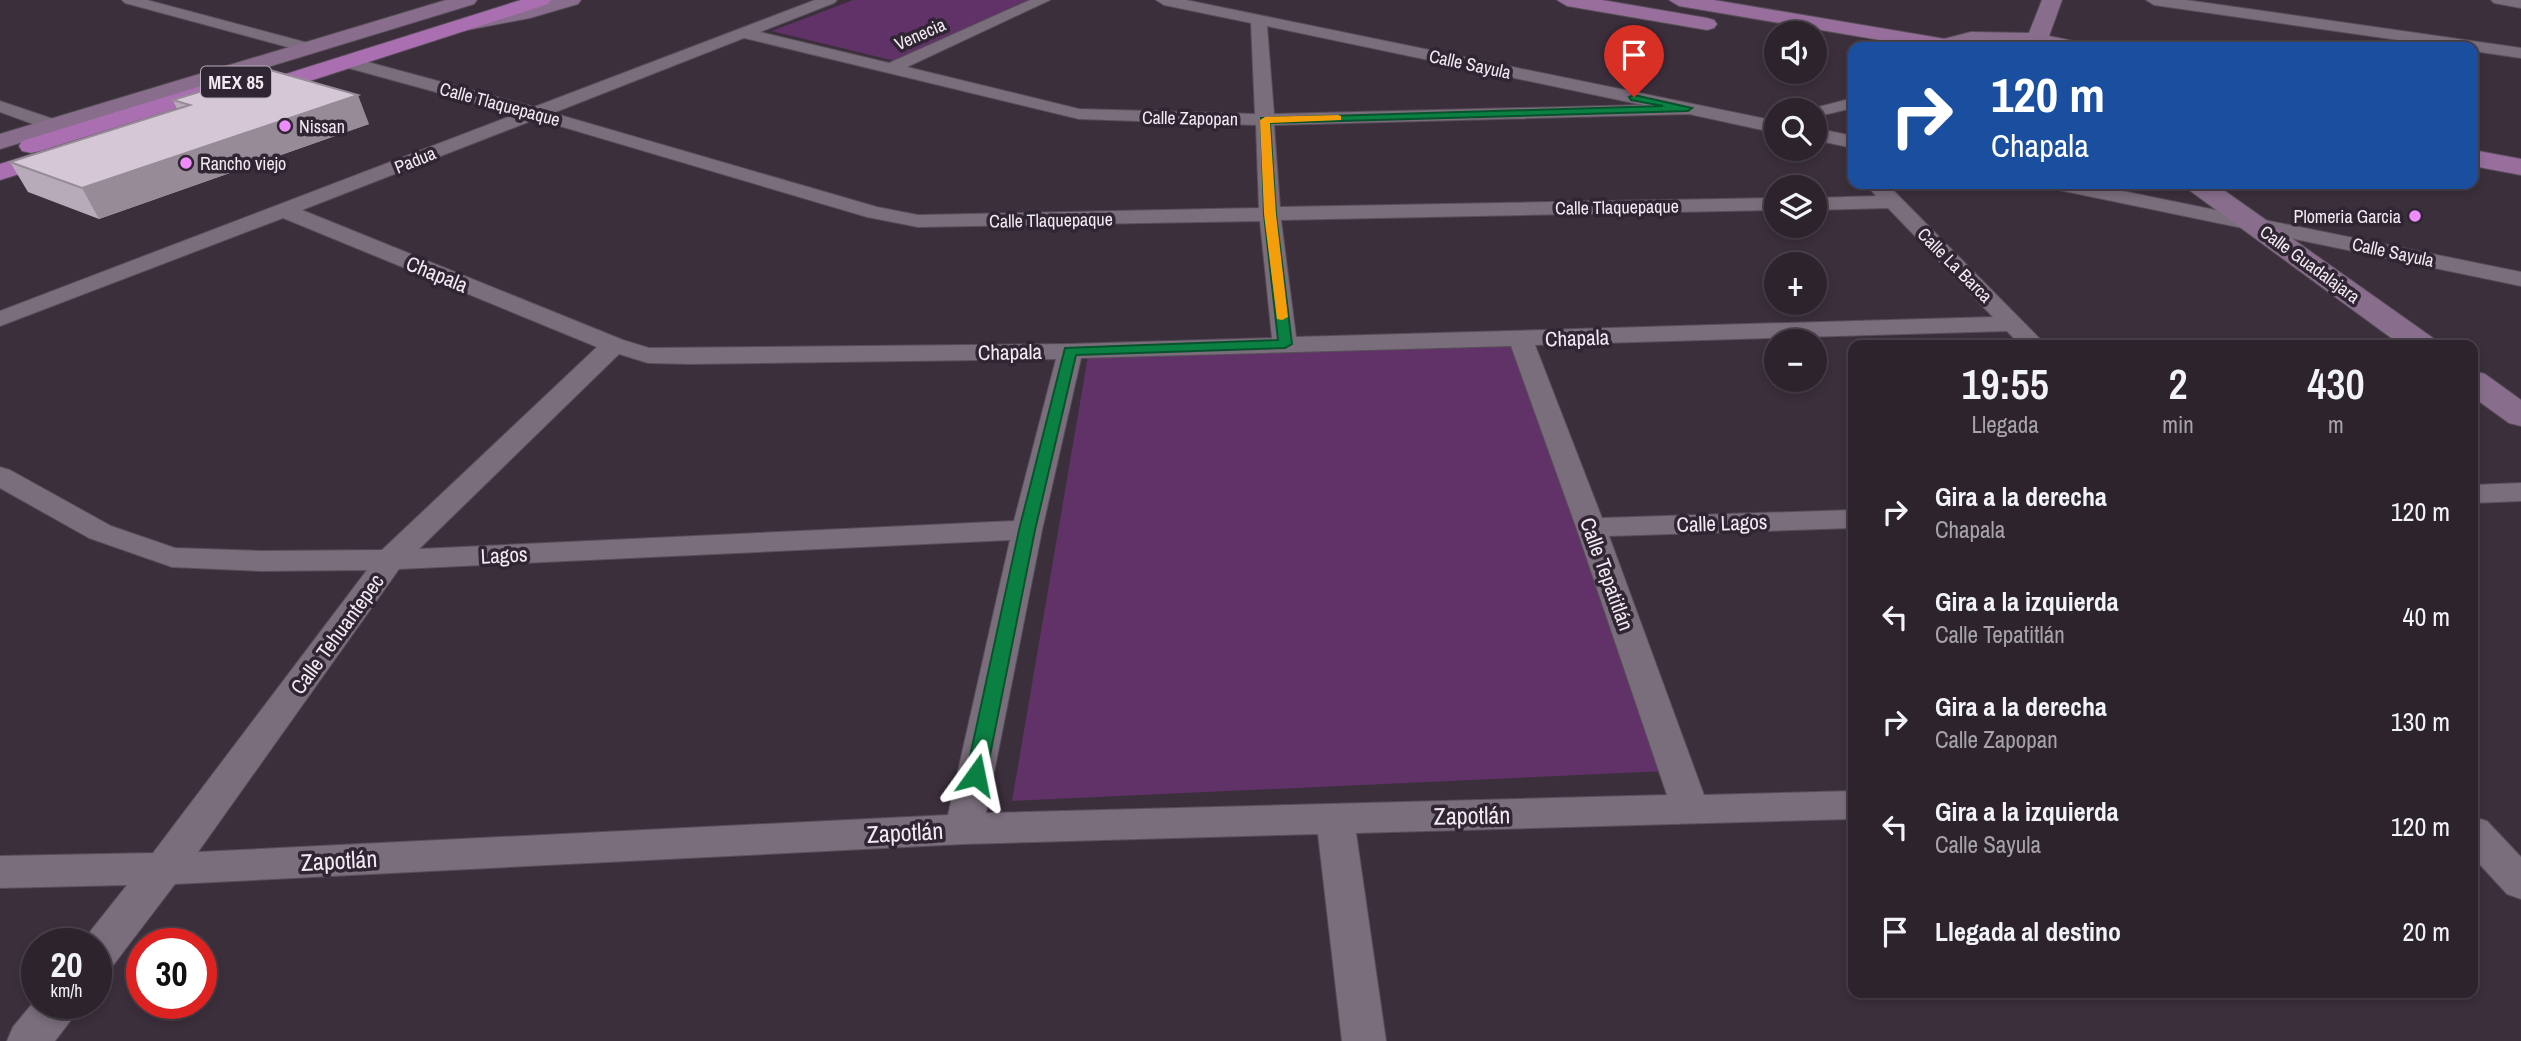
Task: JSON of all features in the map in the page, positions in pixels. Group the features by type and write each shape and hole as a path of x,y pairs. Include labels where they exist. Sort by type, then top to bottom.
{"highway":[{"name":"MEX 85","path":"0,156 500,0"},
{"name":"MEX 85","path":"0,172 347,62 467,11 541,0"},
{"path":"225,73 281,60 414,20 467,11"}],"main road":[{"path":"1567,0 1764,34"},
{"path":"1679,0 1918,42"},
{"path":"1827,45 1848,49"},
{"path":"2478,159 2521,167"}],"street":[{"path":"130,0 306,47"},
{"path":"0,142 306,47 467,11 530,12 571,0"},
{"name":"Padua","path":"0,319 829,0"},
{"name":"Venecia","path":"892,68 1042,0"},
{"name":"Calle Sayula","path":"1164,0 1192,2 1259,20 1764,122"},
{"path":"2037,41 2052,0"},
{"path":"2154,0 2445,42"},
{"path":"2499,0 2521,3"},
{"path":"1259,20 1270,214 1285,344"},
{"name":"Calle Zapopan","path":"743,33 1079,114 1265,120 1688,108"},
{"path":"1966,42 1977,39 2042,42"},
{"path":"2478,47 2521,53"},
{"name":"Calle Tlaquepaque","path":"347,62 534,113 874,213 918,221 1764,204"},
{"path":"1827,109 1848,104"},
{"path":"0,107 55,125"},
{"name":"Calle La Barca","path":"1880,189 2029,340"},
{"name":"Calle Sayula","path":"2084,189 2521,279"},
{"name":"Calle Guadalajara","path":"2205,189 2415,340"},
{"path":"1827,204 1892,202"},
{"name":"Chapala","path":"285,211 614,345 648,355 1070,351 2014,324"},
{"name":"Calle Tepatitlán","path":"1521,340 1591,527 1690,810"},
{"name":"Calle Tehuantepec","path":"112,935 164,869 390,560 614,345"},
{"path":"964,830 1027,530 1070,351"},
{"path":"2478,385 2521,416"},
{"name":"Lagos","path":"0,476 100,532 172,557 261,561 390,560 1027,530"},
{"path":"2478,494 2521,492"},
{"name":"Calle Lagos","path":"1591,527 1848,519"},
{"name":"Zapotlán","path":"0,872 164,869 964,830 1848,805"},
{"path":"1335,819 1364,1041"},
{"path":"2478,837 2521,883"},
{"path":"29,1041 46,1019"}],"shaded area":[{"path":"853,0 1031,0 895,61 772,31"},
{"path":"1515,346 1667,771 1012,801 1088,356"}],"building":[{"path":"270,70 358,95 82,188 10,162 190,105 173,100"}],"slow traffic":[{"path":"1282,317 1270,214 1265,120 1338,118"}],"place":[{"name":"Nissan","path":"285,126"},
{"name":"Rancho viejo","path":"186,163"},
{"name":"Plomeria Garcia","path":"2415,216"}],"route":[{"path":"976,775 1027,530 1070,351 1285,344 1270,214 1265,120 1688,108 1634,97"}]}
